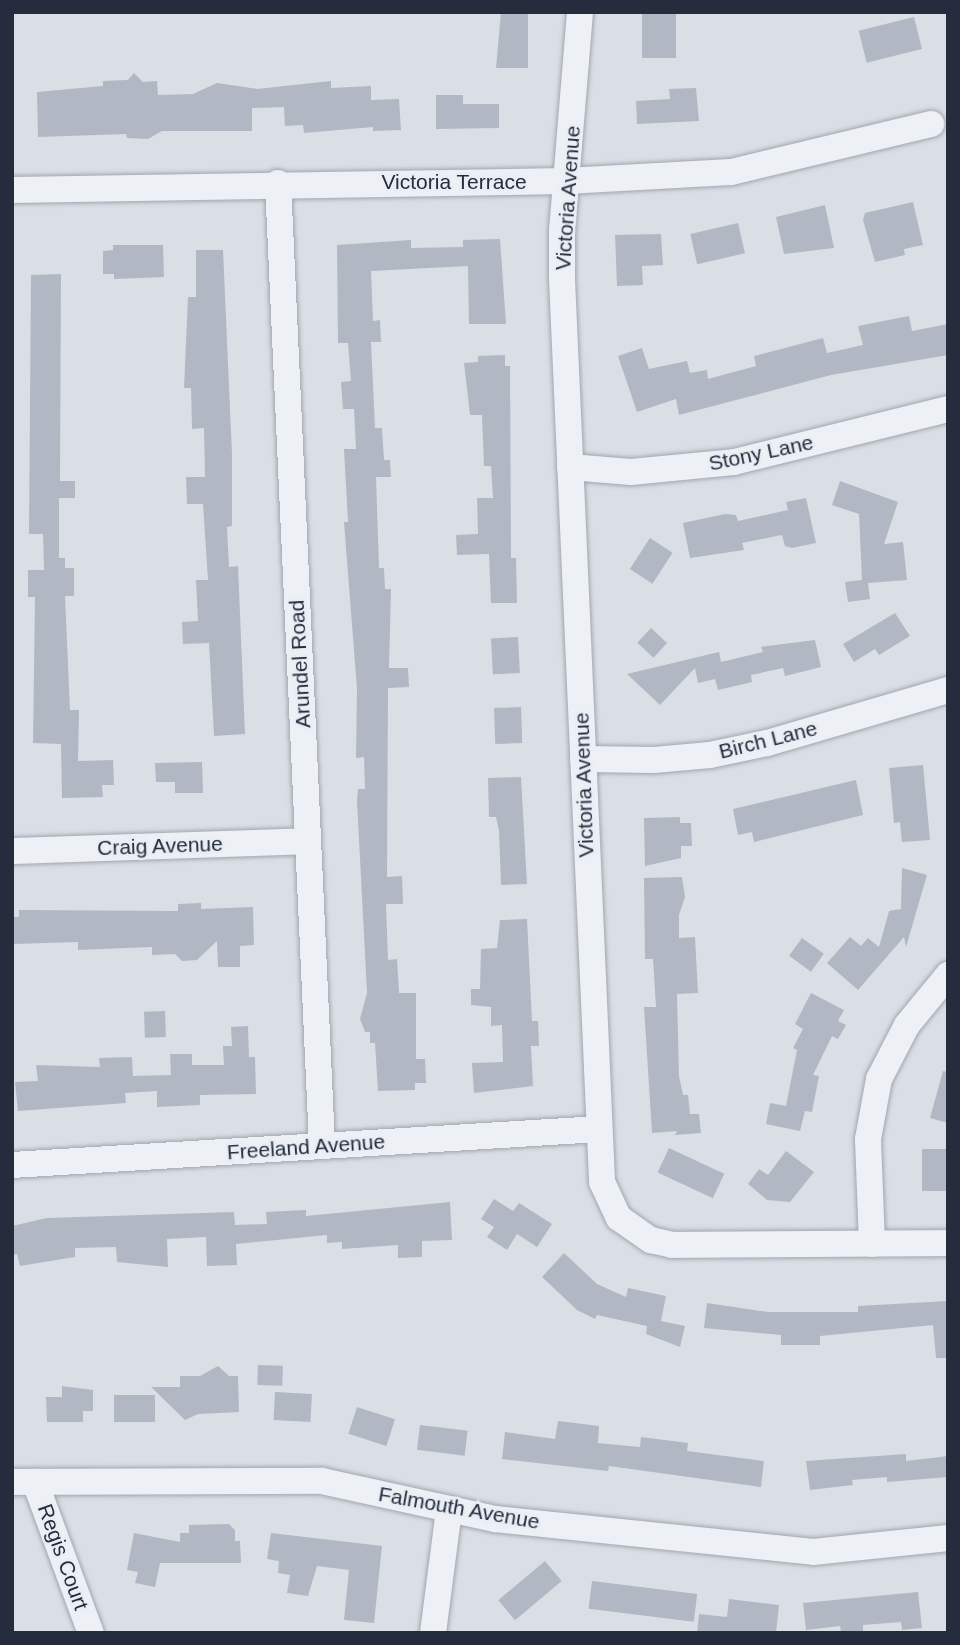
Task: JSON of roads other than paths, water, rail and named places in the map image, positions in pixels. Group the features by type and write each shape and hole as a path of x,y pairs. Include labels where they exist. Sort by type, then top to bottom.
{"street":[{"name":"Victoria Avenue","path":"580,12 566,181 562,279 602,1182 609,1203 619,1218 651,1240 672,1245 948,1243"},
{"name":"Victoria Terrace","path":"12,190 278,183 566,181 731,172 931,124"},
{"name":"Arundel Road","path":"278,183 322,1146"},
{"name":"Stony Lane","path":"570,467 631,472 734,462 948,409"},
{"name":"Birch Lane","path":"583,758 654,760 710,755 767,743 948,690"},
{"name":"Craig Avenue","path":"12,851 308,841"},
{"path":"872,1244 868,1139 878,1079 907,1025 948,975"},
{"name":"Freeland Avenue","path":"12,1165 599,1129"},
{"name":"Falmouth Avenue","path":"24,1482 237,1484 286,1478 322,1481 495,1519 813,1552 948,1538"},
{"name":"Regis Court","path":"24,1482 91,1633"},
{"path":"433,1633 449,1509"}]}
